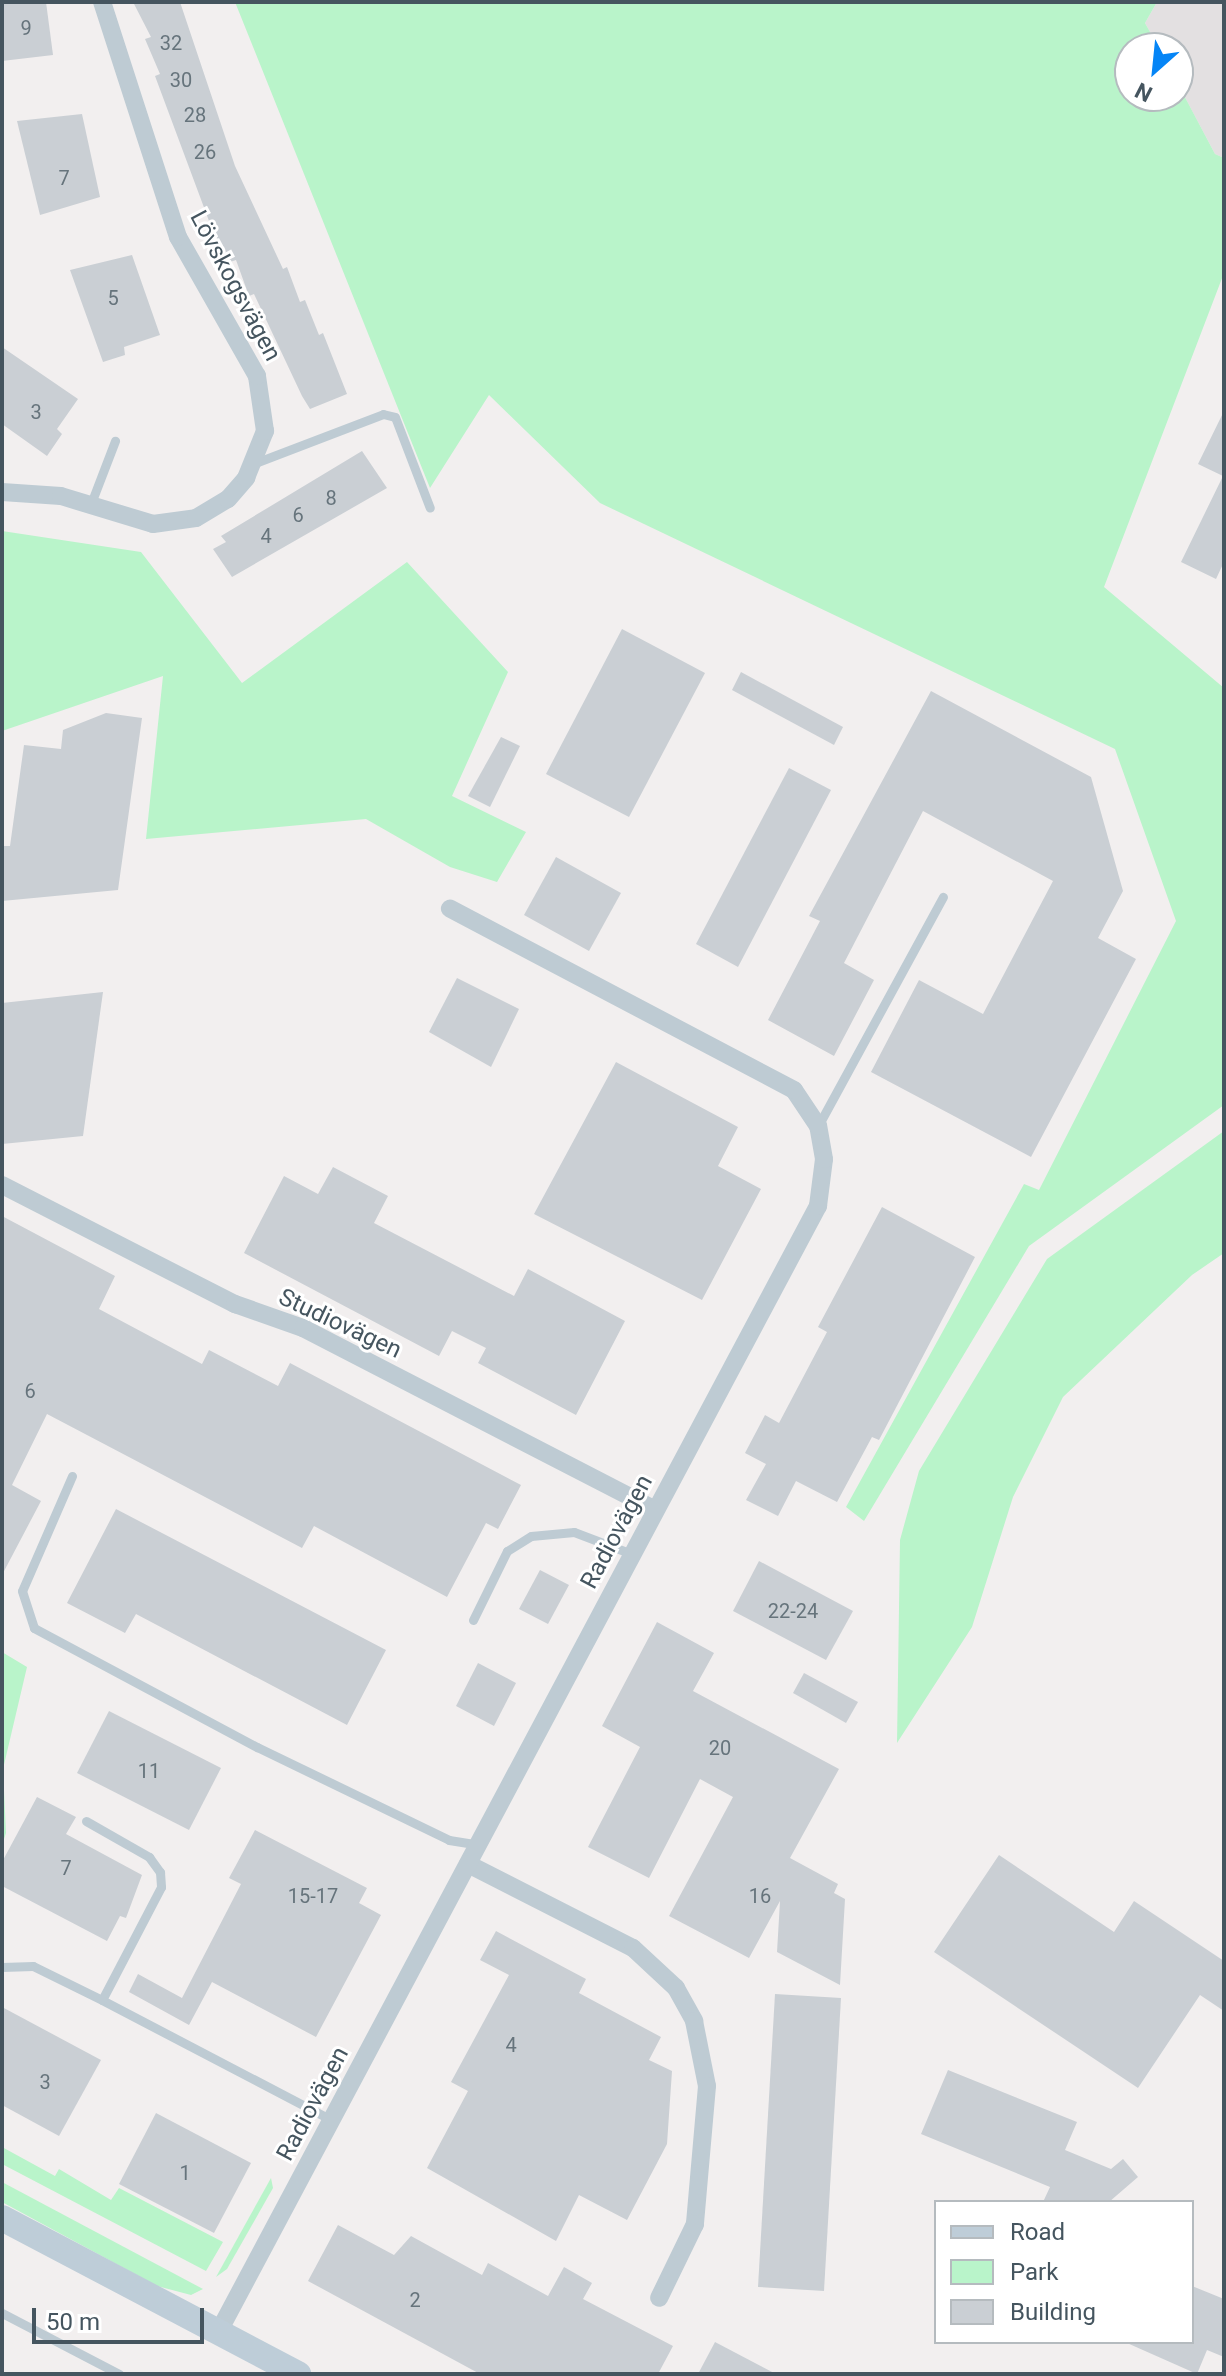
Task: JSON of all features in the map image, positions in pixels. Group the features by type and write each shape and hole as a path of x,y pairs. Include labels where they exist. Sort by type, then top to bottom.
{"street":[{"name":"Lövskogsvägen","path":"2,492 61,496 153,524 196,518 228,499 255,463 265,431 257,376 178,237 102,2"},
{"name":"Radiovägen","path":"218,2333 818,1206 824,1159 818,1126 794,1090 450,909"},
{"name":"Studiovägen","path":"2,1185 235,1304 303,1328 655,1510"},
{"path":"468,1864 633,1948 676,1988 694,2021 707,2086 695,2224 659,2298"},
{"path":"2,2218 218,2333 271,2368 298,2374"}],"lane":[{"path":"255,463 383,414 395,417 430,508"},
{"path":"90,506 115,441"},
{"path":"818,1126 943,897"},
{"path":"72,1476 22,1591 34,1628 271,1754 449,1840 479,1845"},
{"path":"473,1620 507,1551 531,1536 574,1532 632,1554"},
{"path":"86,1821 149,1857 160,1872 161,1887 102,2000"},
{"path":"2,1967 33,1966 332,2120"},
{"path":"2,2313 119,2374"}],"shaded area":[{"path":"1157,2 1224,2 1224,158 1215,154 1193,112 1194,32 1150,32 1145,23"}],"green space":[{"path":"235,2 1157,2 1145,23 1150,32 1114,32 1114,112 1193,112 1215,154 1224,158 1224,273 1104,587 1224,688 1224,1105 1029,1246 864,1521 846,1507 1024,1184 1039,1190 1176,921 1115,749 600,503 489,395 430,488"},
{"path":"2,531 141,552 242,683 407,562 508,672 452,796 526,832 497,882 450,867 366,819 146,839 163,676 2,731"},
{"path":"1224,1131 1224,1253 1192,1275 1063,1397 1013,1497 972,1627 897,1743 900,1540 919,1471 1047,1259"},
{"path":"2,1652 27,1667 3,1769 6,1833 2,1845"},
{"path":"2,2147 55,2176 59,2169 111,2200 119,2188 223,2242 206,2271 2,2164"},
{"path":"271,2178 273,2188 227,2269 216,2277"},
{"path":"2,2182 203,2289 191,2295 157,2286 2,2202"}],"building":[{"path":"2,2 46,2 53,55 2,61"},
{"path":"133,2 180,2 235,166 283,269 287,267 300,302 305,300 319,335 323,333 347,394 310,409 302,396 254,294 249,296 236,260 230,262 212,229 155,76 160,74 145,39 151,37"},
{"path":"82,114 100,197 40,215 17,121"},
{"path":"132,255 160,335 124,347 125,355 103,362 70,270"},
{"path":"2,347 78,399 57,429 62,434 47,456 2,424"},
{"path":"1224,411 1224,562 1216,579 1181,562 1223,476 1198,464"},
{"path":"362,451 387,488 232,577 213,549 226,542 221,536"},
{"path":"622,629 705,673 629,817 546,774"},
{"path":"741,672 843,727 834,745 732,690"},
{"path":"931,691 1091,777 1123,891 1098,938 1136,959 1031,1157 871,1072 919,980 983,1014 1053,881 923,811 844,963 874,980 834,1056 768,1020 820,921 809,916"},
{"path":"106,713 142,718 118,890 2,901 2,846 10,846 24,745 61,749 63,730"},
{"path":"501,737 520,746 490,807 468,796"},
{"path":"789,768 831,790 738,967 696,944"},
{"path":"556,857 621,893 589,951 524,915"},
{"path":"457,978 519,1009 491,1067 429,1032"},
{"path":"103,992 83,1136 2,1144 2,1003"},
{"path":"616,1062 738,1127 718,1166 761,1189 702,1300 534,1214"},
{"path":"333,1167 388,1196 374,1223 514,1296 528,1269 625,1321 576,1415 478,1363 486,1348 452,1331 439,1356 244,1253 284,1176 318,1194"},
{"path":"882,1207 975,1257 879,1440 872,1437 837,1502 796,1481 778,1516 746,1500 766,1464 745,1453 765,1415 779,1423 827,1332 818,1327"},
{"path":"2,1216 115,1276 99,1309 202,1364 209,1350 278,1386 290,1363 521,1485 498,1529 486,1523 447,1597 314,1526 302,1548 47,1414 12,1485 41,1501 2,1575"},
{"path":"116,1509 386,1650 347,1725 136,1614 125,1633 67,1603"},
{"path":"759,1561 853,1611 826,1660 733,1611"},
{"path":"540,1570 569,1585 548,1624 519,1609"},
{"path":"657,1622 714,1653 693,1691 839,1769 790,1858 838,1884 834,1893 845,1899 840,1985 777,1952 780,1901 749,1958 669,1916 733,1797 700,1779 649,1878 588,1847 640,1747 602,1726"},
{"path":"478,1663 516,1683 494,1726 456,1706"},
{"path":"804,1673 858,1702 846,1723 793,1693"},
{"path":"109,1711 221,1768 189,1830 77,1773"},
{"path":"37,1797 76,1817 66,1834 142,1875 126,1918 120,1916 107,1941 2,1886 2,1862"},
{"path":"255,1830 367,1888 359,1903 381,1915 316,2037 212,1982 189,2025 129,1992 138,1974 182,1998 241,1884 229,1878"},
{"path":"999,1855 1114,1932 1134,1901 1224,1961 1224,2011 1200,1995 1138,2088 934,1952"},
{"path":"496,1931 586,1979 579,1993 661,2037 649,2060 672,2071 667,2144 627,2220 579,2195 556,2241 427,2168 468,2091 451,2082 509,1975 480,1960"},
{"path":"775,1994 841,1998 824,2291 758,2287"},
{"path":"2,2007 101,2060 59,2136 2,2105"},
{"path":"948,2070 1077,2122 1065,2150 1111,2169 1123,2159 1138,2177 1111,2200 1044,2200 1050,2187 921,2134"},
{"path":"156,2113 251,2163 214,2233 119,2184"},
{"path":"338,2225 394,2255 411,2236 482,2275 488,2263 548,2296 564,2267 592,2283 583,2299 673,2346 658,2374 480,2374 308,2281"},
{"path":"1194,2287 1224,2299 1224,2357 1207,2350 1197,2374 1129,2344 1194,2344"},
{"path":"715,2342 776,2374 698,2374"}]}
